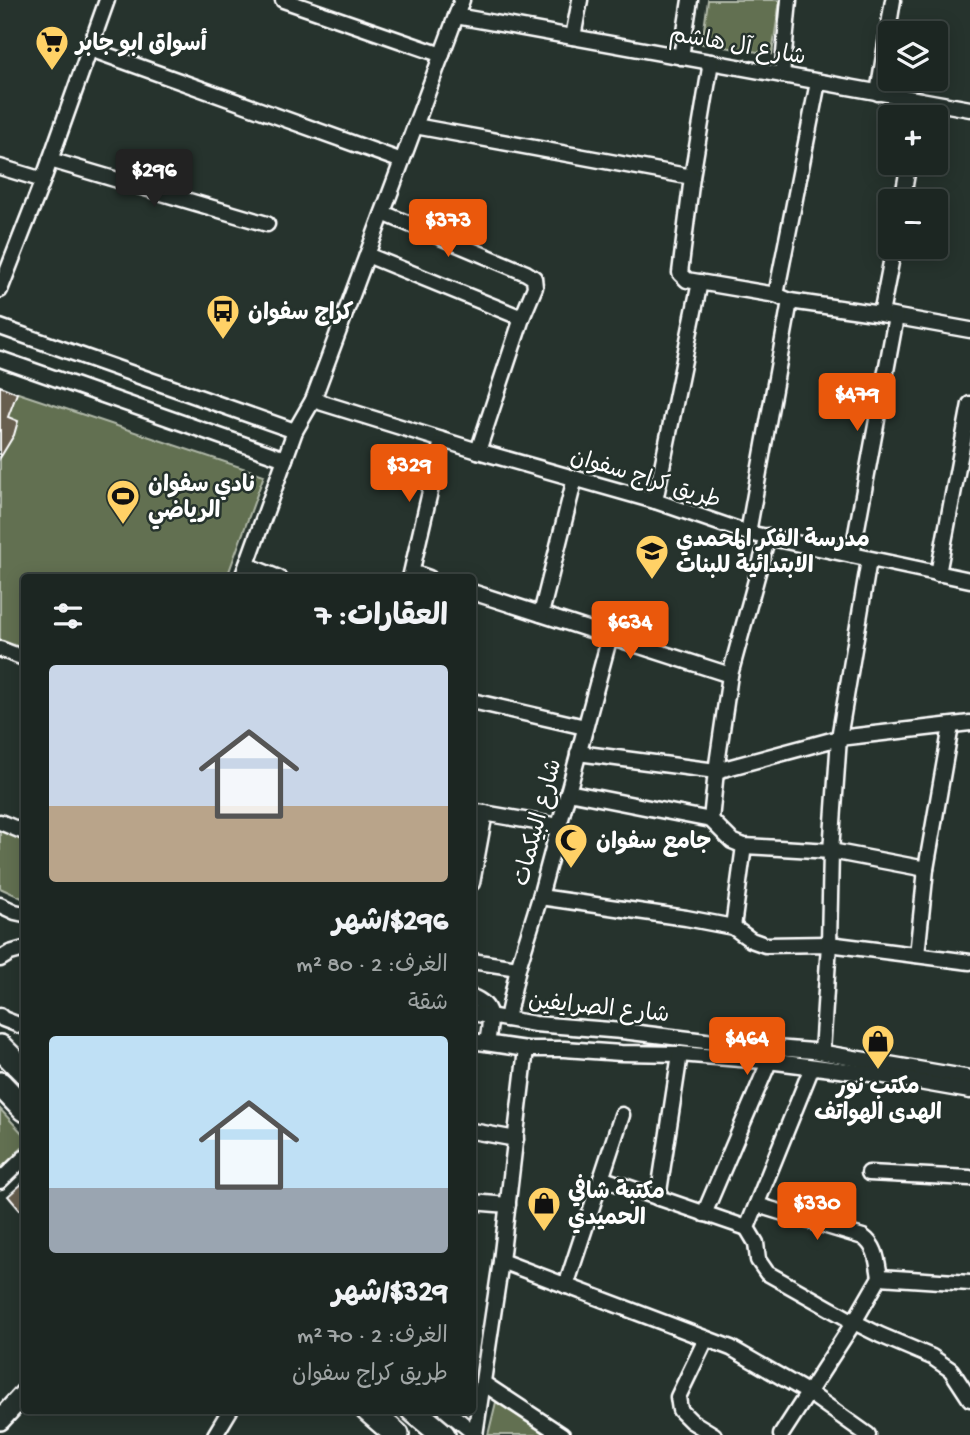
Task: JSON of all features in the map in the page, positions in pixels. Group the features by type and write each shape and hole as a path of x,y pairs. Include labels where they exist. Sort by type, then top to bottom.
{"highway":[{"path":"10,1060 10,1072 1,1085 21,1106"},
{"path":"373,1414 397,1435"},
{"path":"418,1414 443,1435"}],"main road":[{"path":"0,1420 21,1397"}],"street":[{"path":"0,290 43,180 107,0"},
{"path":"282,0 442,55"},
{"path":"245,571 295,431 313,400 462,0"},
{"path":"573,37 580,0"},
{"path":"681,57 690,0"},
{"path":"782,75 789,0"},
{"path":"878,93 893,0"},
{"name":"شارع آل هاشم","path":"456,16 970,109"},
{"path":"90,49 402,161"},
{"path":"711,62 680,273 687,281 970,330"},
{"path":"748,533 818,82"},
{"path":"919,105 920,100"},
{"path":"415,126 692,177"},
{"path":"50,160 267,223"},
{"path":"0,167 43,180"},
{"path":"383,213 526,272 534,278 535,287 522,318 478,451"},
{"path":"367,255 522,318"},
{"path":"852,555 889,316 893,259"},
{"path":"655,501 700,282"},
{"path":"0,327 295,431"},
{"path":"0,359 285,458"},
{"name":"طريق كراج سفوان","path":"313,400 478,451 655,501 748,533 970,580"},
{"path":"938,573 970,404"},
{"path":"411,574 442,440"},
{"path":"541,614 575,478"},
{"path":"711,820 730,675 768,537"},
{"path":"822,1052 839,738 869,560"},
{"path":"476,593 730,675"},
{"name":"شارع البيكمات","path":"507,1019 518,968 540,897 610,636"},
{"path":"0,649 21,657"},
{"path":"476,702 585,727"},
{"path":"578,753 716,771 839,738 970,723"},
{"path":"917,955 926,869 951,726"},
{"path":"568,792 711,820 732,841 744,846 831,851 926,869"},
{"path":"476,842 479,812 559,825"},
{"path":"0,822 21,831"},
{"path":"733,927 744,846"},
{"path":"540,897 733,927 751,940 765,945 829,944 970,962"},
{"path":"0,905 21,913"},
{"path":"0,959 21,950"},
{"path":"476,962 518,968"},
{"path":"476,999 485,1005 491,1016 480,1042"},
{"name":"شارع الصرايفين","path":"476,1014 535,1024 822,1052 970,1078"},
{"path":"0,1016 21,1026"},
{"path":"621,1053 622,1031"},
{"name":"شارع الصرايفين","path":"480,1042 526,1049 564,1048 680,1054 769,1062 920,1081 970,1091"},
{"path":"475,1434 501,1261 526,1049"},
{"path":"658,1198 680,1054"},
{"path":"704,1214 769,1062"},
{"path":"747,1228 812,1067"},
{"path":"566,1286 622,1115"},
{"path":"476,1133 516,1139"},
{"path":"0,1181 21,1161"},
{"path":"869,1173 970,1178"},
{"path":"601,1178 747,1228 756,1243 758,1260 767,1273 854,1322 932,1357 951,1370 970,1399"},
{"path":"476,1202 508,1205"},
{"path":"757,1205 863,1237 875,1250 880,1277 780,1435"},
{"path":"501,1261 732,1348 809,1393 868,1435"},
{"path":"880,1277 970,1283 970,1277"},
{"path":"706,1339 678,1396 680,1410 691,1421 713,1435"},
{"path":"482,1383 562,1435"},
{"path":"220,1433 228,1414"},
{"path":"451,1414 475,1434"}],"green space":[{"path":"708,0 780,0 772,54 702,44"},
{"name":"نادي سفوان الرياضي","path":"0,387 264,475 228,574 21,574 21,652 0,644"},
{"path":"0,829 21,837 21,898 0,888"},
{"path":"0,1109 21,1132 21,1149 0,1169"},
{"path":"496,1402 546,1435 488,1435"}],"building":[{"path":"0,386 17,393 8,417 18,421 14,435 0,458"},
{"path":"21,1185 21,1211 8,1196"}],"place":[{"name":"أسواق ابو جابر","path":"52,72"},
{"name":"كراج سفوان","path":"223,341"},
{"name":"نادي سفوان الرياضي","path":"123,526"},
{"name":"مدرسة الفكر المحمدي الابتدائية للبنات","path":"652,581"},
{"name":"جامع سفوان","path":"571,870"},
{"name":"مكتب نور الهدى الهواتف","path":"878,1071"},
{"name":"مكتبة شافي الحميدي","path":"544,1233"}]}
